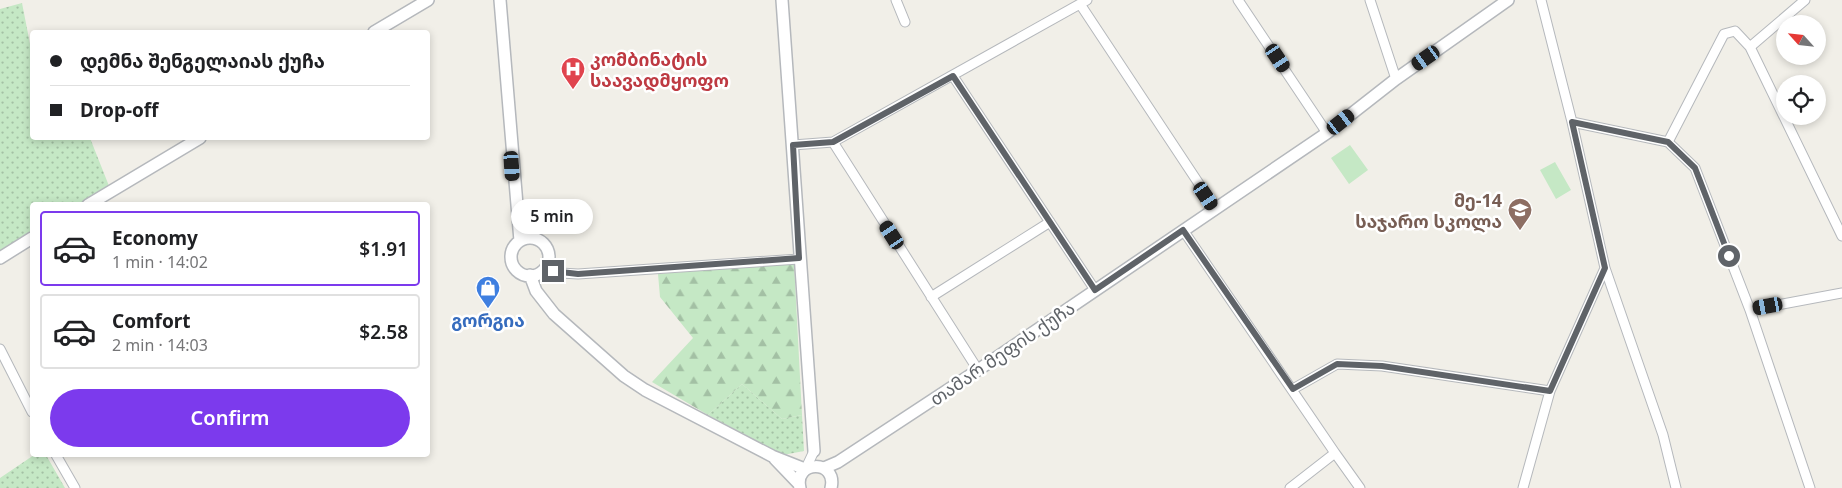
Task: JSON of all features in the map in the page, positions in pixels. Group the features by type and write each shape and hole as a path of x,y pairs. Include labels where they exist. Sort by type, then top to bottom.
{"street":[{"path":"377,30 428,0"},
{"path":"500,0 520,241"},
{"path":"782,0 814,450 823,467 830,475 831,486"},
{"path":"896,0 904,22"},
{"path":"1238,0 1327,133"},
{"path":"1370,0 1396,79"},
{"name":"თამარ მეფის ქუჩა","path":"806,469 814,466 823,467 838,462 978,370 1327,133 1396,79 1508,0"},
{"path":"1541,0 1572,122 1605,268 1663,435 1676,488"},
{"path":"1750,47 1805,0"},
{"path":"793,145 833,142 1084,2 1215,208"},
{"path":"1668,142 1724,34 1735,31 1750,47 1842,236"},
{"path":"953,76 1095,290"},
{"path":"1572,122 1668,142 1695,168 1750,310 1810,488"},
{"path":"93,202 197,140"},
{"path":"833,142 978,370"},
{"path":"932,297 1050,222"},
{"path":"1183,230 1360,488"},
{"path":"532,238 543,243 549,254 546,266 542,271 530,276 522,273 513,264 512,251 520,241 532,238"},
{"path":"0,258 30,239"},
{"path":"546,266 561,273 578,274 799,258"},
{"path":"1523,488 1550,391 1605,268"},
{"path":"530,276 536,291 554,314 624,376 645,390 772,456 806,469"},
{"path":"1750,310 1842,293"},
{"path":"0,349 30,408"},
{"path":"1293,389 1337,364 1382,366 1550,391"},
{"path":"800,486 800,476 806,469 814,450"},
{"path":"1290,488 1335,453"},
{"path":"772,456 800,486"},
{"path":"57,457 74,488"},
{"path":"831,486 838,462"}],"green space":[{"path":"22,3 30,44 30,140 91,140 111,191 93,202 30,202 30,239 0,258 0,9"},
{"path":"1350,145 1368,170 1349,184 1331,158"},
{"path":"1555,162 1571,190 1556,199 1540,170"},
{"path":"794,263 802,415 782,419 742,384 708,415 652,382 693,338 660,297 658,274"},
{"path":"742,384 782,419 802,415 804,451 783,455 708,415"},
{"path":"31,457 47,457 65,488 0,488 0,478"}],"place":[{"name":"კომბინატის საავადმყოფო","path":"573,90"},
{"name":"მე-14 საჯარო სკოლა","path":"1520,231"},
{"name":"გორგია","path":"488,309"}],"route":[{"path":"553,271 578,274 799,258 793,145 833,142 953,76 1095,290 1183,230 1293,389 1337,364 1382,366 1550,391 1605,268 1572,122 1668,142 1695,168 1729,256"}]}
